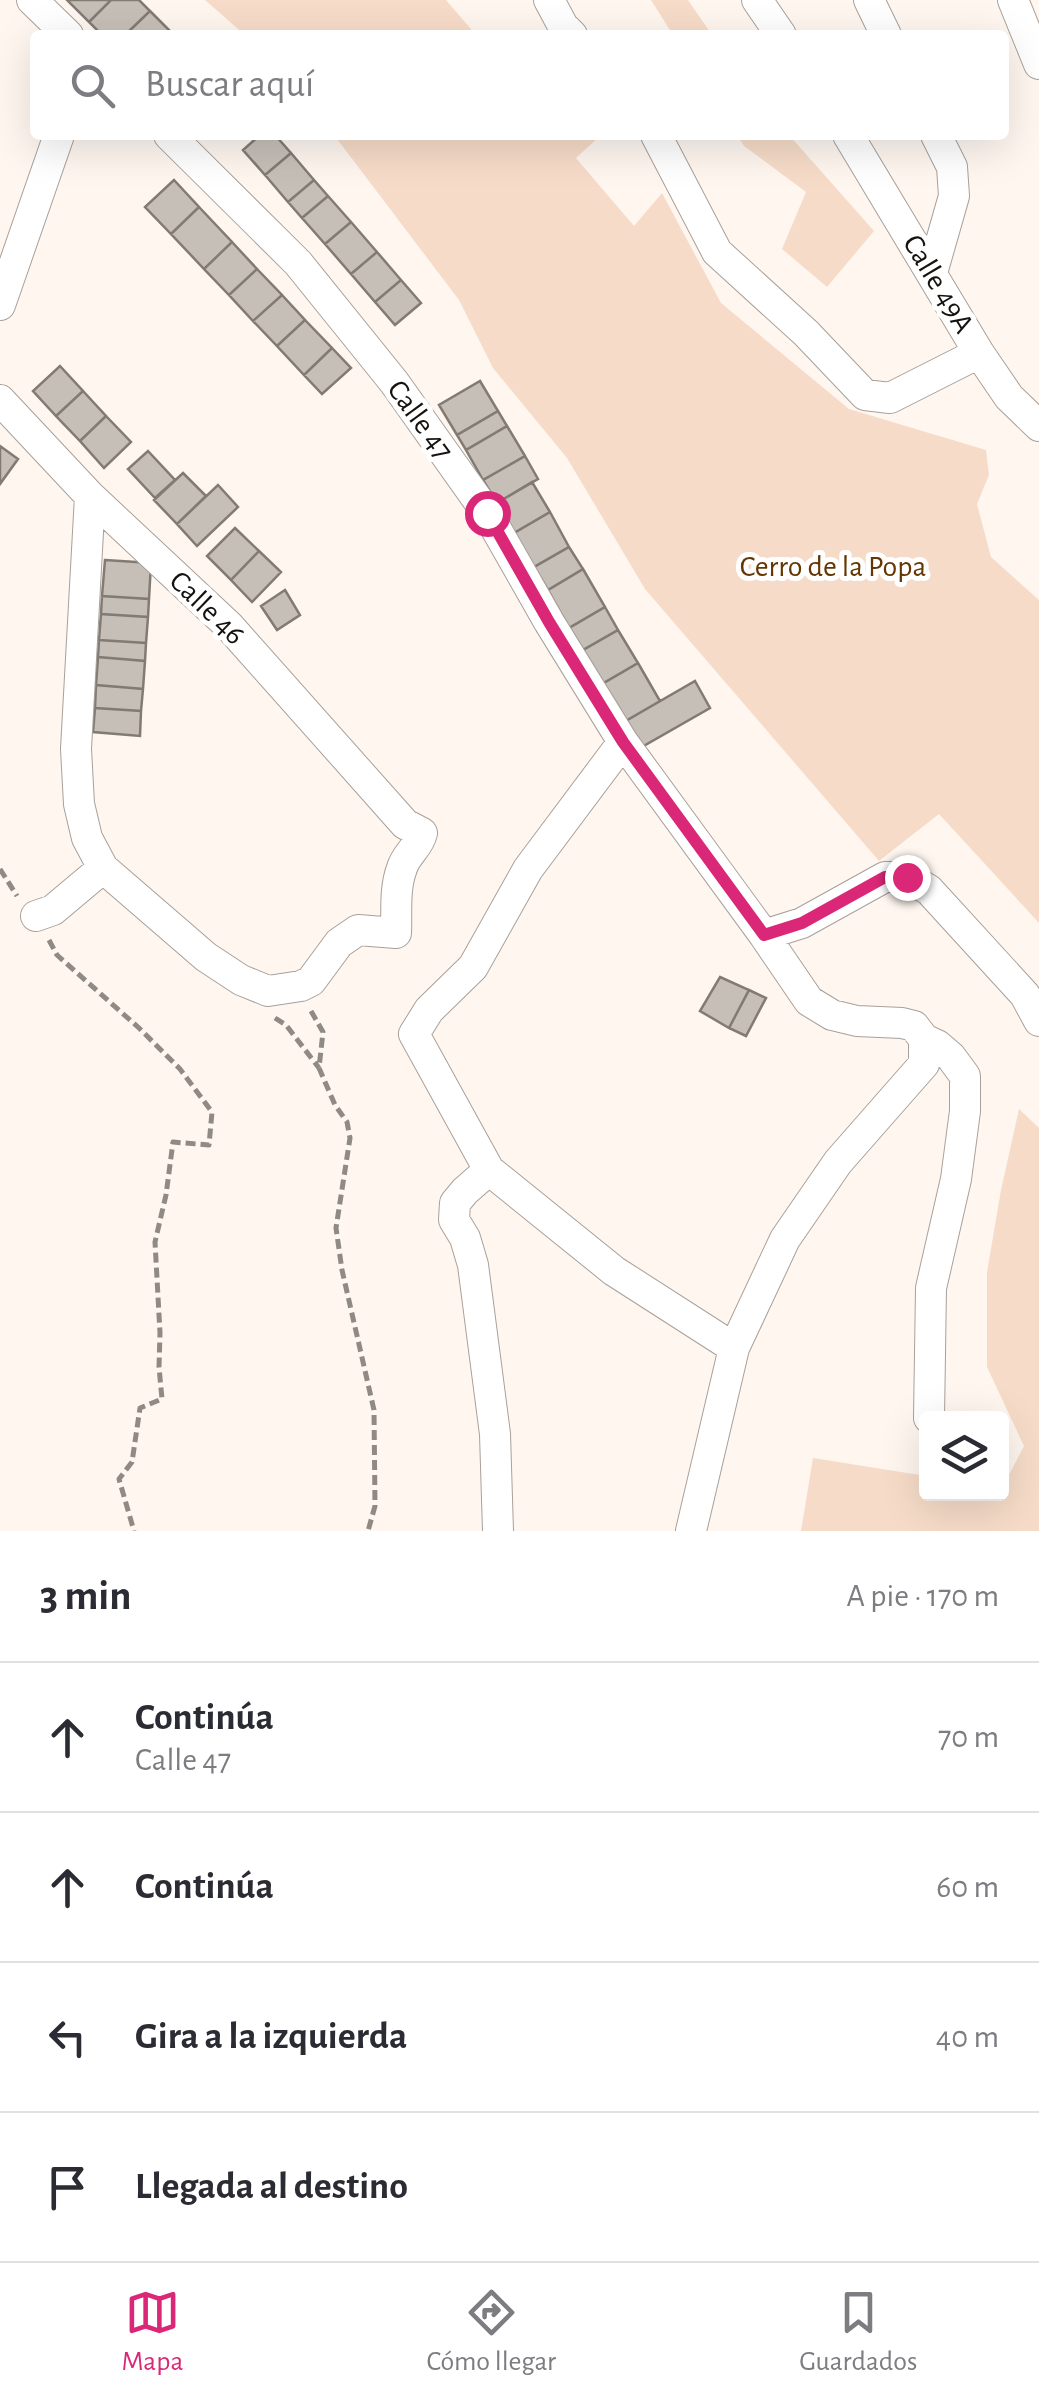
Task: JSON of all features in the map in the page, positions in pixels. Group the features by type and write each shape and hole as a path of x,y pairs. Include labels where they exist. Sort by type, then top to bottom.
{"street":[{"path":"32,0 63,30"},
{"path":"549,0 567,30"},
{"path":"757,0 778,30"},
{"path":"869,0 884,30"},
{"path":"1013,0 1039,64"},
{"path":"0,305 57,140"},
{"name":"Calle 47","path":"174,140 298,263 394,382 487,513 623,742 809,1001 832,1015 914,1026 966,1076 966,1111 956,1178 931,1288 928,1411"},
{"path":"659,140 717,252 806,333 865,395 890,398 979,353"},
{"name":"Calle 49A","path":"851,140 979,353 1009,397 1039,426"},
{"path":"932,274 954,196 952,166 939,140"},
{"name":"Calle 46","path":"0,400 90,496 229,626 405,824 422,833 400,873 396,933 358,930 338,943 311,981 301,986"},
{"path":"90,496 76,749 79,804 87,838 103,868 206,957 241,980 268,991 301,986"},
{"path":"623,742 528,868 473,966 428,1010 414,1034 489,1170 614,1271 734,1348"},
{"path":"36,916 53,910 103,868"},
{"path":"764,935 802,923 885,877 907,877 929,890 1025,996 1039,1021"},
{"path":"691,1531 734,1348 786,1239 838,1162 924,1064 924,1039"},
{"path":"489,1170 455,1204 454,1220 465,1238 473,1265 495,1434 498,1531"}],"path":[{"path":"36,916 57,955 139,1028 180,1070 212,1112 210,1145 173,1142 156,1242 162,1398 140,1408 132,1462 118,1479 134,1531"},
{"path":"241,980 267,1012 286,1025 319,1068 347,1122 350,1138 336,1228 374,1410 374,1506 368,1531"},
{"path":"301,986 323,1032 319,1068"}],"green space":[{"path":"205,0 446,0 472,30 239,30"},
{"path":"651,0 688,0 709,30 670,30"},
{"name":"Cerro de la Popa","path":"338,140 596,140 576,158 634,226 662,193 721,303 849,409 986,450 989,475 977,504 991,557 1039,600 1039,923 939,814 879,861 645,589 567,458 493,368 459,300"},
{"path":"740,140 793,140 874,231 827,287 782,249 806,192"},
{"path":"1019,1109 1039,1128 1039,1531 801,1531 813,1458 919,1475 919,1501 1009,1501 1009,1475 1024,1446 987,1367 987,1272"}],"building":[{"path":"67,0 111,0 89,22"},
{"path":"111,0 139,0 150,11 130,30 97,30 89,22"},
{"path":"150,11 169,30 130,30"},
{"path":"254,140 279,140 291,153 265,175 243,150"},
{"path":"291,153 314,180 288,202 265,175"},
{"path":"174,180 199,207 171,234 145,207"},
{"path":"314,180 328,196 302,218 288,202"},
{"path":"328,196 351,222 325,244 302,218"},
{"path":"199,207 232,242 204,269 171,234"},
{"path":"351,222 377,252 351,274 325,244"},
{"path":"232,242 257,269 229,295 204,269"},
{"path":"377,252 401,280 375,302 351,274"},
{"path":"257,269 282,295 253,321 229,295"},
{"path":"401,280 421,303 395,325 375,302"},
{"path":"282,295 305,320 277,346 253,321"},
{"path":"305,320 332,348 304,375 277,346"},
{"path":"332,348 351,368 322,394 304,375"},
{"path":"60,366 83,391 56,416 33,391"},
{"path":"480,381 498,411 457,435 439,405"},
{"path":"83,391 106,416 80,441 56,416"},
{"path":"498,411 507,426 466,450 457,435"},
{"path":"106,416 131,442 104,468 80,441"},
{"path":"507,426 525,456 483,480 466,450"},
{"path":"0,446 18,459 0,484"},
{"path":"148,451 175,480 155,498 128,469"},
{"path":"525,456 538,479 497,503 483,480"},
{"path":"183,473 206,496 177,524 154,500"},
{"path":"532,482 550,512 514,533 497,503"},
{"path":"218,485 238,507 197,546 177,524"},
{"path":"550,512 569,547 534,567 514,533"},
{"path":"235,528 259,551 231,580 207,556"},
{"path":"569,547 583,569 548,590 534,567"},
{"path":"259,551 281,572 252,602 231,580"},
{"path":"105,560 151,563 149,599 102,596"},
{"path":"583,569 605,607 569,628 548,590"},
{"path":"285,590 300,615 277,630 261,606"},
{"path":"102,596 149,599 148,617 101,614"},
{"path":"605,607 618,630 583,650 569,628"},
{"path":"101,614 148,617 146,643 99,640"},
{"path":"618,630 638,663 602,684 583,650"},
{"path":"99,640 146,643 145,661 98,657"},
{"path":"98,657 145,661 143,689 96,685"},
{"path":"638,663 660,701 624,722 602,684"},
{"path":"695,681 710,708 640,748 624,722"},
{"path":"96,685 143,689 141,711 95,708"},
{"path":"95,708 141,711 140,736 93,732"},
{"path":"720,977 749,990 729,1028 700,1011"},
{"path":"749,990 766,998 746,1036 729,1028"}],"route":[{"path":"487,513 623,742 764,935 802,923 885,877 907,877"}]}
